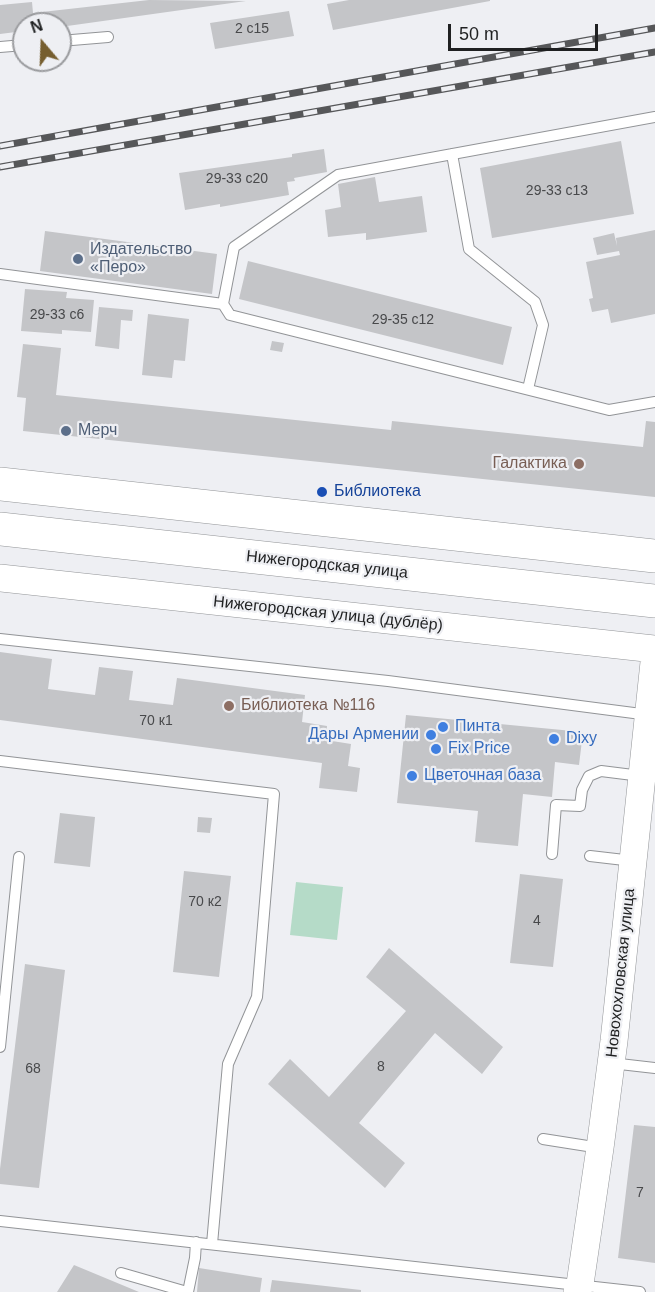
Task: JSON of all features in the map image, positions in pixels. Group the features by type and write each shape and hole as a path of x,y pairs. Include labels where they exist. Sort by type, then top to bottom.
{"main road":[{"path":"0,484 655,556"},
{"name":"Нижегородская улица","path":"0,529 655,601"}],"street":[{"name":"Нижегородская улица (дублёр)","path":"0,578 655,651"},
{"name":"Новохохловская улица","path":"579,1288 611,1063 655,651"}],"lane":[{"path":"72,40 108,37"},
{"path":"655,117 338,175 234,247 223,304 230,315 609,410 655,402"},
{"path":"452,154 470,249 535,302 543,325 528,389"},
{"path":"0,274 223,304"},
{"path":"0,639 388,681 649,715"},
{"path":"0,761 274,794 257,997 228,1064 212,1244"},
{"path":"552,854 556,805 580,806 582,790 589,776 601,771 641,776"},
{"path":"0,1047 19,856"},
{"path":"590,856 633,861"},
{"path":"611,1063 655,1068"},
{"path":"543,1139 600,1148"},
{"path":"0,1221 579,1288 640,1292"},
{"path":"121,1273 188,1292 196,1242"}],"green space":[{"path":"296,882 343,887 337,940 290,935"}],"building":[{"path":"149,0 246,1 72,25 72,12 42,12"},
{"path":"349,0 490,1 333,30 327,4"},
{"path":"32,2 33,12 12,12 12,32 0,34 0,5"},
{"path":"289,11 294,36 215,49 210,23"},
{"path":"621,141 634,214 492,238 480,168"},
{"path":"324,149 327,172 294,178 295,181 287,182 289,195 220,207 220,204 185,210 179,173 292,157 292,154"},
{"path":"375,177 379,202 422,196 427,232 366,240 366,233 328,237 325,210 341,207 338,184"},
{"path":"655,230 655,314 611,323 608,309 592,312 589,299 593,298 586,262 620,255 619,251 597,255 593,238 614,233 617,246 616,238"},
{"path":"45,231 217,254 212,294 40,271"},
{"path":"248,261 512,327 503,365 239,299"},
{"path":"25,289 67,292 66,298 94,300 91,332 62,330 62,334 21,331"},
{"path":"99,307 133,310 132,321 121,320 119,349 95,346"},
{"path":"148,314 189,319 185,361 174,360 172,378 142,375"},
{"path":"272,341 284,343 282,352 270,350"},
{"path":"23,344 61,348 56,395 391,430 392,421 643,447 646,421 655,422 655,497 23,431 26,398 17,397"},
{"path":"0,652 52,659 48,689 95,695 99,667 133,671 129,700 173,705 177,678 305,695 302,722 327,726 326,740 351,744 348,766 360,768 357,792 319,788 322,763 0,720"},
{"path":"406,715 583,732 579,765 555,762 552,797 523,794 518,846 475,842 478,811 397,803"},
{"path":"60,813 95,817 90,867 54,863"},
{"path":"198,817 212,818 210,833 197,832"},
{"path":"184,871 231,876 219,977 173,972"},
{"path":"520,874 563,879 553,967 510,963"},
{"path":"389,948 503,1047 482,1074 435,1033 359,1123 405,1163 385,1188 268,1084 290,1059 329,1097 406,1011 366,977"},
{"path":"25,964 65,970 39,1188 0,1184"},
{"path":"634,1125 655,1127 655,1263 618,1258"},
{"path":"74,1265 139,1292 57,1292"},
{"path":"199,1268 262,1278 260,1292 197,1292"},
{"path":"272,1280 361,1290 361,1292 270,1292"}],"railway":[{"path":"0,146 655,28"},
{"path":"0,167 655,52"}],"place":[{"name":"Издательство «Перо»","path":"78,259"},
{"name":"Мерч","path":"66,431"},
{"name":"Галактика","path":"579,464"},
{"name":"Библиотека","path":"322,492"},
{"name":"Библиотека №116","path":"229,706"},
{"name":"Пинта","path":"443,727"},
{"name":"Дары Армении","path":"431,735"},
{"name":"Dixy","path":"554,739"},
{"name":"Fix Price","path":"436,749"},
{"name":"Цветочная база","path":"412,776"}]}
